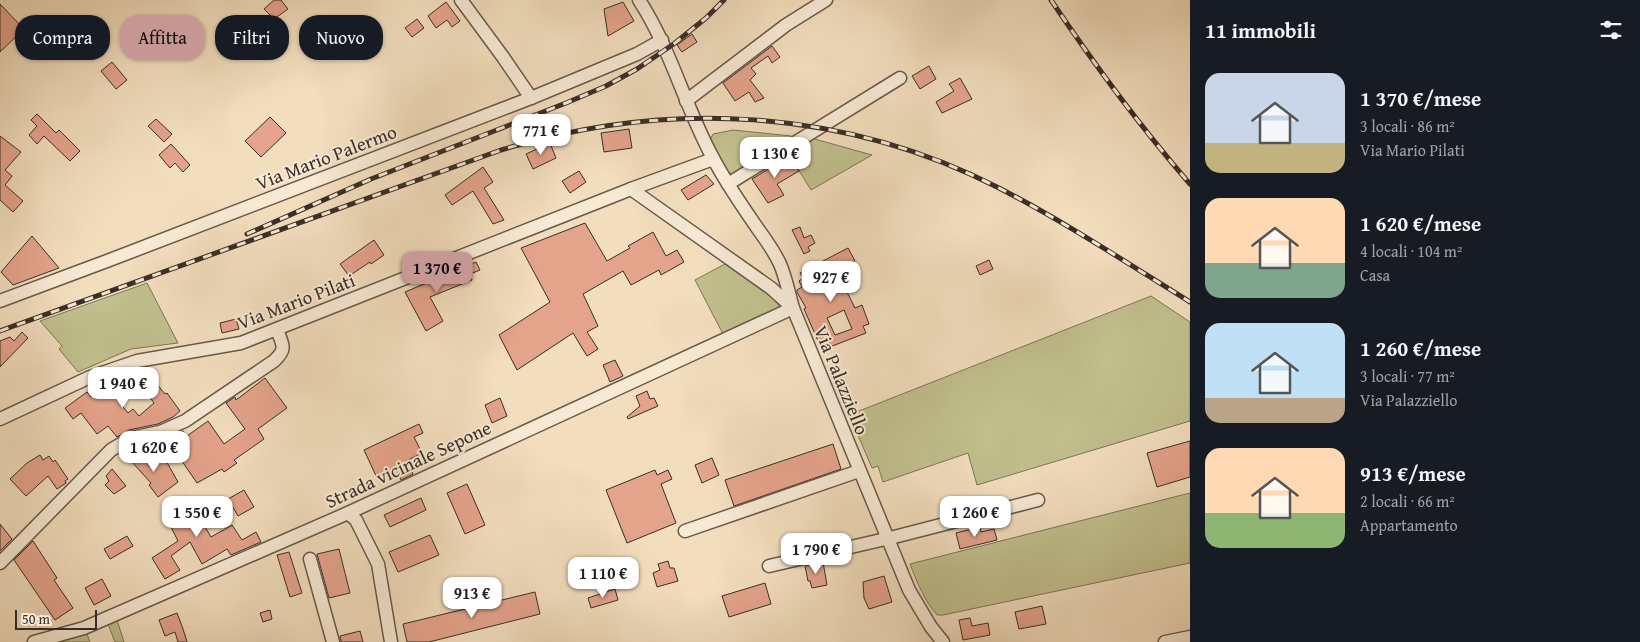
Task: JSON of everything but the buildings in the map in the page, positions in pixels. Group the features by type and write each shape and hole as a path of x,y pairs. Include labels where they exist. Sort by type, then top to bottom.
{"street":[{"path":"461,0 531,98"},
{"path":"686,101 786,26 826,0"},
{"name":"Via Palazziello","path":"643,2 673,64 686,101 713,159 781,266 793,308 909,590 931,627 943,642"},
{"name":"Via Mario Palermo","path":"0,301 107,262 531,98 638,54 662,40"},
{"path":"728,184 900,78"},
{"name":"Via Mario Pilati","path":"0,419 90,377 137,361 241,343 278,330 631,189 713,159"},
{"path":"631,189 771,288 793,308"},
{"name":"Strada vicinale Sepone","path":"34,642 84,628 348,513 793,308"},
{"path":"0,563 111,450 131,438 160,432 185,421 274,361 284,348 278,330"},
{"path":"685,531 859,471"},
{"path":"769,566 888,539 1038,500"},
{"path":"348,513 356,520 378,564 391,642"},
{"path":"310,559 333,642"},
{"path":"1165,642 1190,637"}],"shaded area":[{"path":"733,130 791,136 793,138 731,180 710,140 713,134"},
{"path":"811,138 872,155 811,190 787,151"},
{"path":"725,264 774,299 779,308 724,336 695,280"},
{"path":"147,283 178,343 131,349 78,372 59,349 62,346 40,321"},
{"path":"1151,296 1190,322 1190,421 977,485 968,453 883,482 878,466 872,468 851,419 854,413"},
{"path":"1190,493 1190,563 943,615 937,615 928,603 910,564"},
{"path":"117,620 124,642 115,642 108,624"},
{"path":"87,634 90,642 52,642"}],"railway":[{"path":"247,234 371,179 606,86 637,69 675,43 706,18 724,0"},
{"path":"1051,0 1118,94 1190,184"},
{"path":"0,331 501,150 564,134 627,123 690,119 754,120 817,127 879,141 940,161 999,188 1048,215 1190,302"}]}
